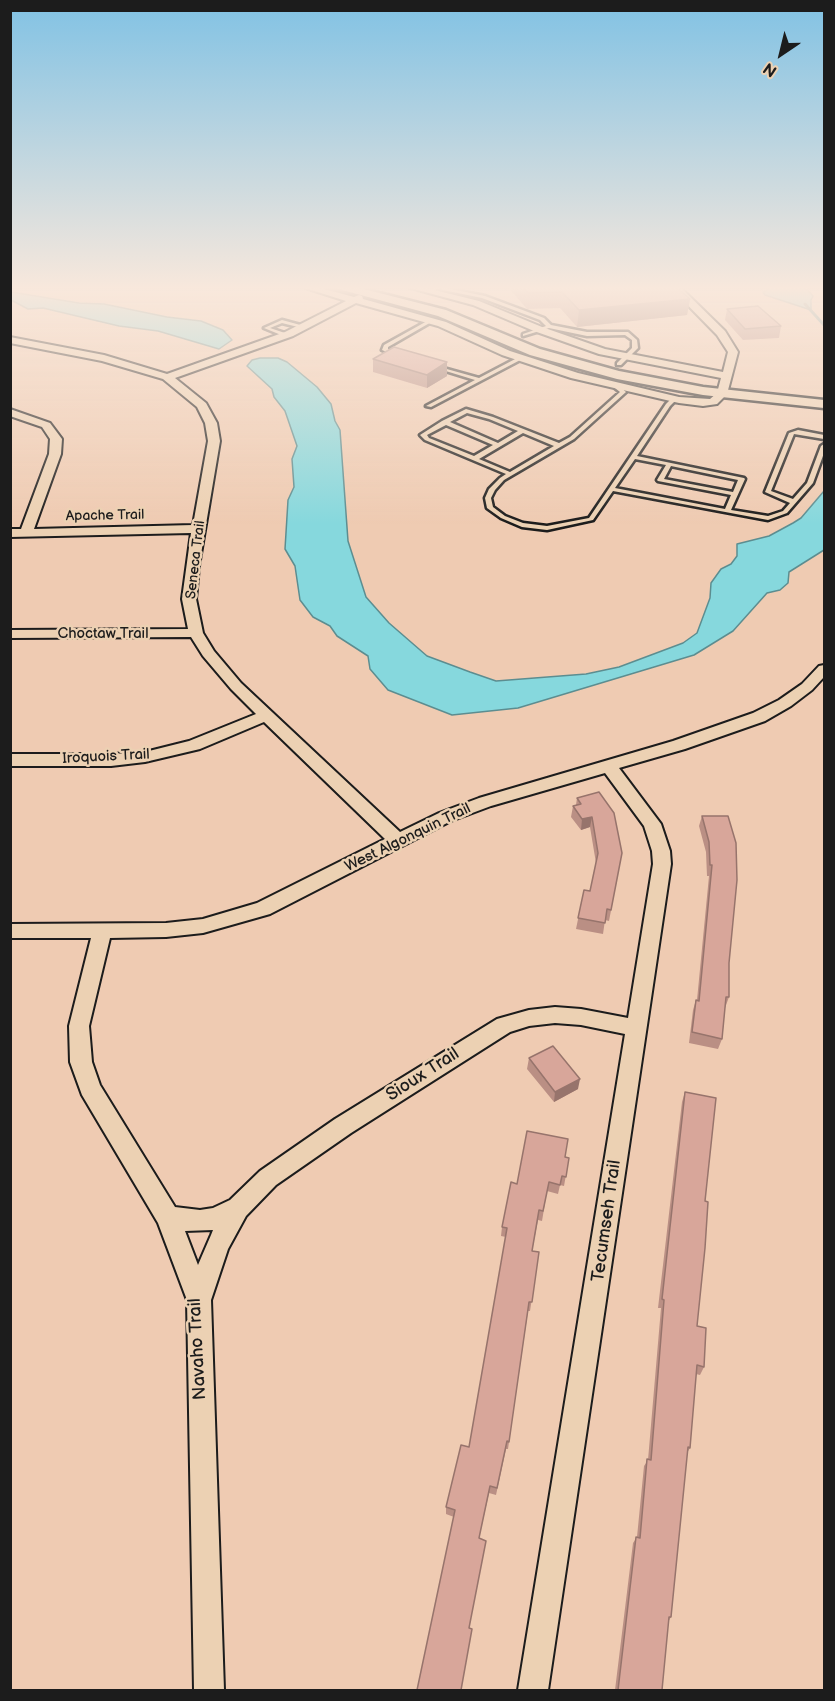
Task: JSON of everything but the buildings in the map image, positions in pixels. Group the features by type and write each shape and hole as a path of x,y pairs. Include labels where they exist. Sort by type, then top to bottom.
{"street":[{"name":"Seneca Trail","path":"128,365 167,377 202,405 211,423 214,441 189,599 190,614 196,633 208,653 267,715 398,840"},
{"path":"167,377 200,365"},
{"path":"583,365 725,385 825,404"},
{"path":"596,365 613,369"},
{"path":"604,365 654,383 725,385 825,393"},
{"path":"613,369 617,387 703,403 713,402 725,385 730,365"},
{"path":"10,412 46,424 54,434 57,444 26,533"},
{"name":"Apache Trail","path":"10,533 199,529"},
{"name":"Choctaw Trail","path":"10,634 196,633"},
{"name":"West Algonquin Trail","path":"10,931 166,930 228,920 285,900 398,840 445,817 484,802 699,738 759,717 785,703 807,687 825,669"},
{"name":"Iroquois Trail","path":"10,760 111,760 145,757 194,745 267,715"},
{"name":"Tecumseh Trail","path":"533,1690 662,864 655,831 645,812 608,765"},
{"name":"Navaho Trail","path":"102,931 79,1026 81,1062 90,1089 168,1218 199,1300 209,1690"},
{"name":"Sioux Trail","path":"199,1300 205,1277 219,1243 238,1208 268,1178 343,1126 504,1025 529,1018 555,1015 581,1017 636,1028"},
{"name":"Sioux Trail","path":"168,1218 200,1221 215,1219 238,1208"}],"lane":[{"path":"429,406 507,365"},
{"path":"613,369 617,365"},
{"path":"436,366 480,380"},
{"path":"617,387 622,392 614,402 560,446 511,474 492,489 488,498 490,508 503,517 522,525 547,528 591,519 668,405 672,401 679,400"},
{"path":"511,474 423,437 425,432 466,411 560,446"},
{"path":"444,422 498,445"},
{"path":"474,459 522,431"},
{"path":"794,502 768,492 792,433 825,437"},
{"path":"613,489 771,517 785,512 810,483 825,446"},
{"path":"634,457 741,478 727,511"},
{"path":"651,496 670,464"},
{"path":"660,480 735,494"}],"water":[{"path":"291,365 317,387 331,404 340,430 348,541 366,597 389,623 427,656 496,681 586,674 619,667 683,643 697,633 710,598 711,583 721,569 731,564 737,556 737,544 769,536 793,523 801,518 824,491 824,550 789,572 788,583 780,590 767,593 733,631 694,655 518,708 452,715 388,690 370,669 368,656 337,636 330,626 313,617 300,600 295,566 285,549 288,500 294,487 292,459 297,446 285,411 274,397 272,389 247,366"}]}
